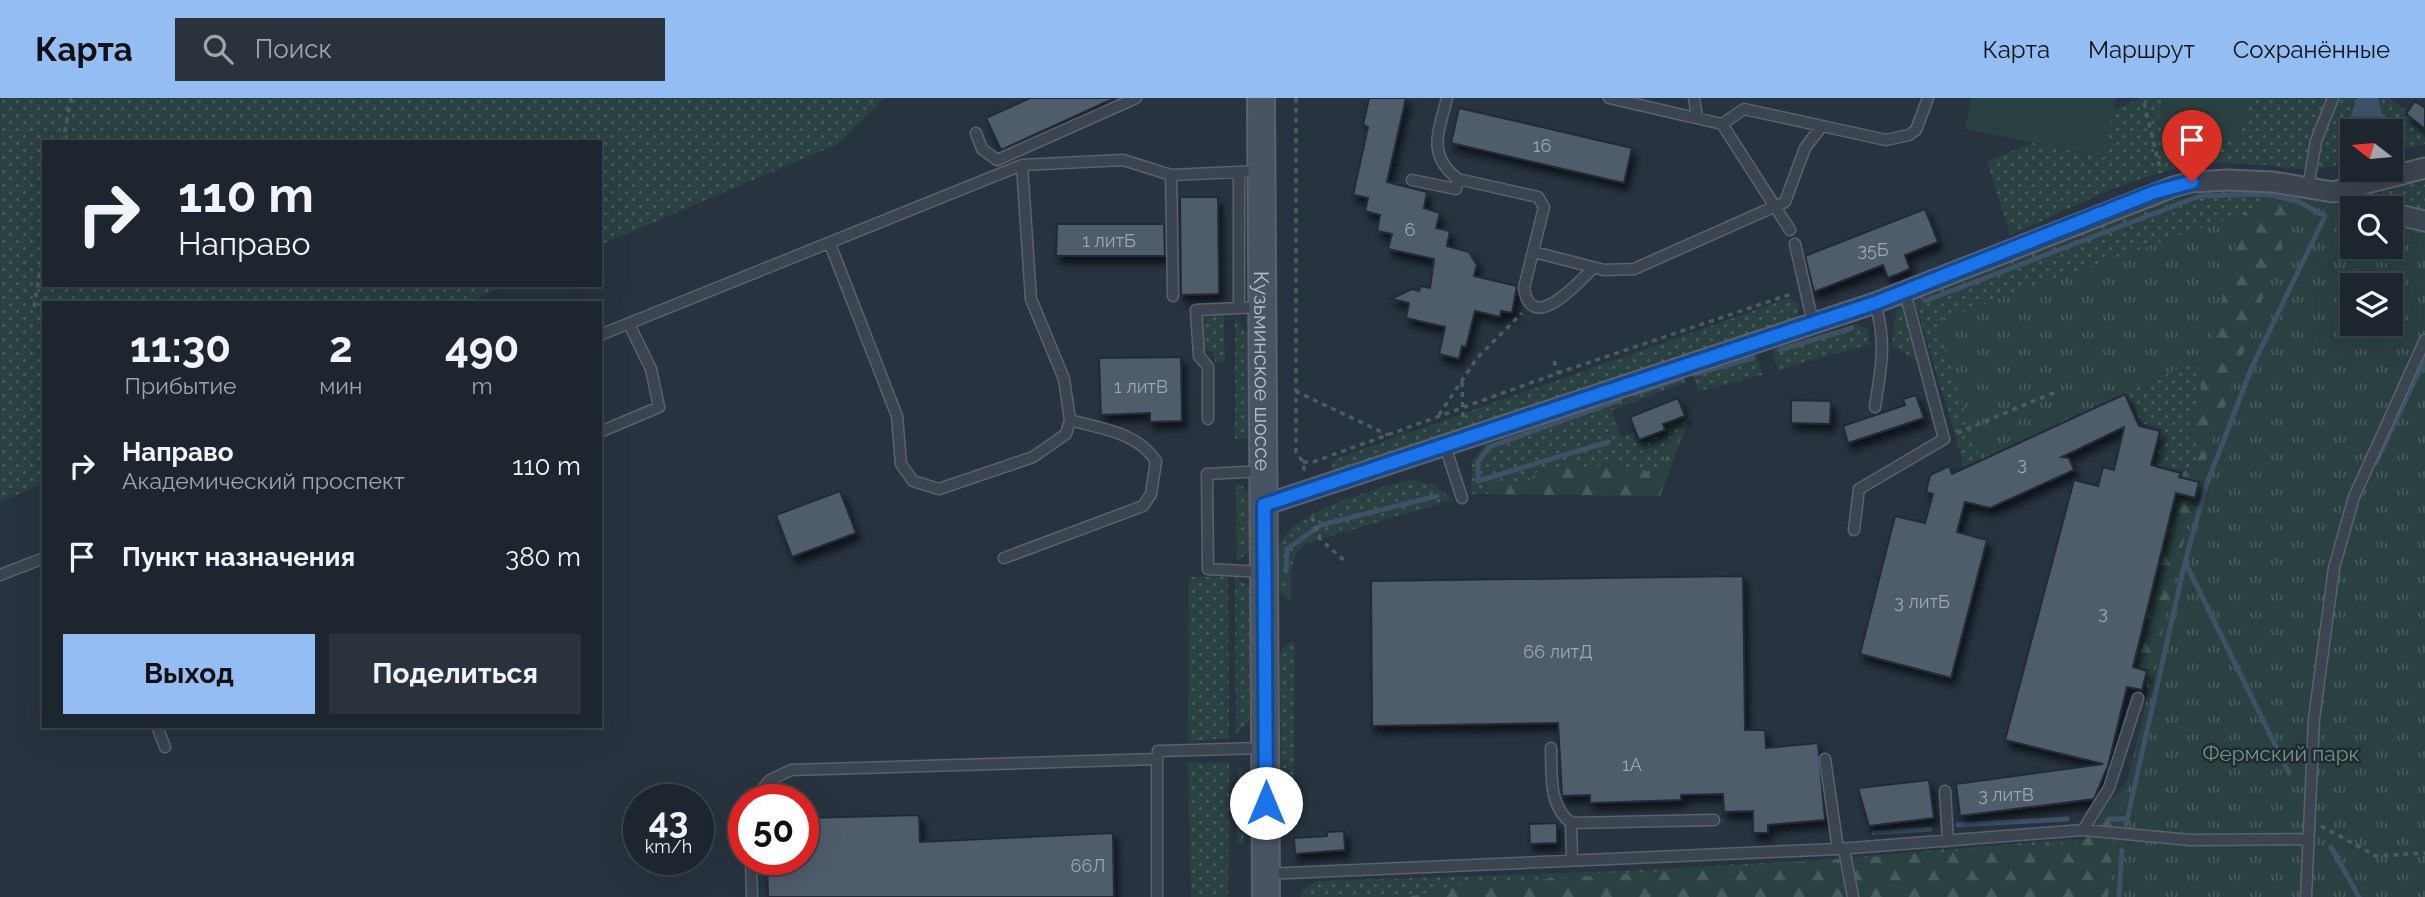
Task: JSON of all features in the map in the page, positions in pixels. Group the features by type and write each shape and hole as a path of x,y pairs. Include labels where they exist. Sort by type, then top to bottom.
{"main road":[{"name":"Кузьминское шоссе","path":"1261,98 1250,172 1250,307 1264,505 1266,885"}],"street":[{"path":"1264,505 1875,303 2173,187 2192,182 2228,180 2273,182 2308,189 2342,191 2425,168"},
{"path":"2342,191 2351,196"},
{"path":"2403,216 2425,220"}],"lane":[{"path":"976,132 982,149 997,160 1136,98"},
{"path":"1447,98 1437,142 1438,156 1448,171 1458,179 1538,197 1543,201 1544,207 1524,288 1525,296 1532,304 1547,307 1557,302 1593,268"},
{"path":"1609,98 1722,124 1790,230"},
{"path":"1694,98 1697,117"},
{"path":"1722,124 1744,109 1886,139 1909,135 1922,122 1928,98"},
{"path":"2308,189 2316,141 2333,98"},
{"path":"1534,252 1614,272 1634,269 1785,202 1792,191 1805,148 1821,127"},
{"path":"602,334 1022,165 1123,160 1171,175 1250,172"},
{"path":"830,244 897,416 901,464 913,481 939,489 1033,457 1066,434 1070,420 1064,379 1031,299 1022,165"},
{"path":"1171,175 1173,296"},
{"path":"1412,180 1456,189 1458,179"},
{"path":"1795,244 1813,323"},
{"path":"1854,530 1859,488 1944,439 1905,292"},
{"path":"1875,303 1883,331 1884,350 1875,407"},
{"path":"1208,419 1208,367 1199,356 1196,310 1250,307"},
{"path":"602,431 659,407 651,369 629,324"},
{"path":"2306,897 2319,672 2339,548 2354,497 2425,340"},
{"path":"1004,558 1143,506 1151,494 1156,461 1148,449 1133,437 1070,420"},
{"path":"1445,446 1462,498"},
{"path":"1263,471 1207,474 1208,569 1265,572"},
{"path":"0,575 42,559"},
{"path":"2082,830 2109,788 2138,698"},
{"path":"159,728 165,747"},
{"path":"1157,897 1157,751 1266,748"},
{"path":"1551,748 1553,799 1558,811 1571,823 1714,820"},
{"path":"768,784 791,770 1157,759"},
{"path":"1825,759 1841,849 1853,897"},
{"path":"1945,791 1948,841"},
{"path":"1571,823 1572,859"},
{"path":"1266,885 1572,859 1841,849 2082,830 2192,840 2308,839"},
{"path":"751,875 752,897"}],"path":[{"path":"63,140 71,98"},
{"path":"1296,98 1296,452 1303,462 1305,474"},
{"path":"2144,103 2162,177"},
{"path":"34,307 42,261"},
{"path":"1303,462 1313,462 1558,373 1794,293"},
{"path":"1438,417 1477,358 1532,304"},
{"path":"1555,361 1558,373"},
{"path":"1295,391 1388,435"},
{"path":"1944,439 2058,391"},
{"path":"1312,517 1320,539 1345,561"},
{"path":"2309,824 2334,832 2376,856 2425,853"}],"green space":[{"path":"0,98 885,98 838,144 602,244 602,140 42,140 42,287 502,287 471,301 42,301 42,484 0,502"},
{"path":"1971,98 2116,98 2104,157 1965,129"},
{"path":"2141,98 2164,98 2158,121 2238,143 2250,98 2328,98 2316,126 2307,170 2223,163 2172,169 2101,194 2010,235 1987,161 2033,143 2103,157 2113,110"},
{"path":"2164,98 2250,98 2238,144 2158,121"},
{"path":"2338,98 2357,98 2350,119 2340,119 2340,165 2315,170 2322,133"},
{"path":"2378,98 2389,98 2407,111 2405,114 2425,129 2425,144 2403,150 2403,119 2384,119"},
{"path":"2425,178 2425,210 2403,206 2403,196 2380,196 2383,189"},
{"path":"2225,189 2299,195 2269,198 2243,213 2208,355 2192,363 2201,387 2188,437 2205,446 2194,463 2184,470 2153,464 2162,428 2141,423 2127,394 1964,466 1914,298 2164,202"},
{"name":"Фермский парк","path":"2299,195 2340,206 2340,259 2403,259 2403,240 2425,228 2300,897 1409,897 1459,885 2076,843 2088,836 2129,777 2149,693 2145,690 2150,670 2134,665 2183,472 2191,467 2204,446 2188,438 2201,387 2192,363 2208,355 2243,213 2269,198"},
{"name":"Фермский парк","path":"2299,195 2340,206 2340,259 2403,259 2403,222 2425,228 2425,897 2108,897 2113,844 2196,488"},
{"path":"2243,213 2208,355 1980,460 1936,321"},
{"path":"1789,298 1799,304 1797,316 1791,320 1336,472 1332,469 1332,463 1338,458"},
{"path":"1900,304 1903,305 1919,362 1892,346 1896,311"},
{"path":"1201,315 1224,315 1225,361 1215,362 1213,353 1201,345"},
{"path":"1235,318 1248,333 1249,439 1235,439"},
{"path":"1856,324 1867,329 1870,344 1778,370 1772,349"},
{"path":"1756,353 1762,375 1698,392 1692,372"},
{"path":"1682,374 1685,383 1612,410 1621,437 1634,433 1638,444 1667,432 1666,425 1690,416 1660,496 1471,494 1472,461 1486,443"},
{"path":"1674,432 1678,432 1681,437 1660,496 1488,494 1493,484 1529,480 1538,471 1559,470 1570,463 1593,470 1610,457 1618,458 1628,470 1640,467 1651,475 1656,474 1666,458"},
{"path":"1407,480 1433,484 1453,500 1307,543 1293,562 1291,603 1280,593 1277,556 1280,545 1301,521 1336,503"},
{"path":"1236,484 1250,493 1250,550 1237,562"},
{"path":"1189,577 1228,577 1229,738 1188,741"},
{"path":"1235,577 1249,586 1249,721 1236,734"},
{"path":"1290,642 1295,642 1294,791 1285,787 1281,777 1280,655 1281,650"},
{"path":"1188,762 1229,763 1228,897 1191,897"},
{"path":"1238,765 1250,775 1243,844 1237,844"},
{"path":"2069,839 2113,844 2108,897 1301,897 1302,891 1316,881 1623,871 1845,858"}],"water":[{"path":"2357,98 2378,98 2384,119 2350,118"}],"building":[{"path":"1030,98 1115,98 1001,150 986,118"},
{"path":"1369,98 1406,98 1387,182 1427,192 1424,208 1440,213 1436,228 1450,231 1447,246 1469,252 1477,265 1474,276 1517,286 1512,313 1501,311 1500,317 1475,311 1466,347 1462,346 1459,359 1439,354 1445,327 1406,318 1409,303 1391,299 1412,289 1419,291 1421,286 1430,288 1434,259 1388,249 1392,234 1377,231 1380,215 1365,211 1368,198 1353,195 1368,127 1363,125"},
{"path":"2415,101 2425,108 2425,129 2406,114"},
{"path":"1459,108 1632,148 1624,183 1451,143"},
{"path":"1180,197 1218,197 1219,294 1181,295"},
{"path":"1925,209 1938,242 1905,255 1910,269 1888,278 1883,265 1814,292 1805,256"},
{"path":"1057,224 1164,224 1165,256 1056,256"},
{"path":"1181,357 1182,421 1150,422 1150,413 1101,415 1099,358"},
{"path":"2125,394 2139,426 2160,431 2151,465 2181,473 2179,477 2199,482 2195,498 2176,493 2133,667 2147,671 2142,690 2127,687 2108,766 2094,799 1960,816 1956,784 2103,764 2005,740 2074,480 2098,486 2103,467 2114,470 2124,427 2062,457 2069,458 2074,470 1990,508 1965,502 1957,532 1987,540 1951,678 1860,654 1895,516 1925,523 1933,494 1926,492 1930,475 1949,466 1952,474"},
{"path":"1916,395 1924,418 1848,443 1843,426 1905,405 1903,399"},
{"path":"1678,398 1685,416 1663,424 1665,430 1639,440 1630,417"},
{"path":"1791,400 1831,401 1830,424 1791,423"},
{"path":"840,491 856,533 792,557 776,515"},
{"path":"1743,576 1745,730 1765,730 1766,748 1818,743 1825,820 1768,825 1768,833 1753,833 1753,811 1724,812 1723,794 1681,795 1681,800 1590,803 1590,795 1562,796 1558,723 1372,726 1371,581"},
{"path":"1929,780 1934,818 1869,826 1858,788"},
{"path":"919,815 920,842 1113,833 1114,897 768,897 767,875 819,875 819,818"},
{"path":"1557,823 1557,843 1530,844 1529,824"},
{"path":"1344,831 1345,850 1295,854 1294,838 1327,836 1327,832"}],"waterway":[{"path":"1925,301 2200,196 2267,194 2297,201 2325,216 2252,367 2206,486 2185,562 2126,824"},
{"path":"1780,350 1852,328"},
{"path":"1695,374 1753,358"},
{"path":"2376,463 2425,359"},
{"path":"1634,394 1682,378"},
{"path":"1608,442 1478,481 1478,462 1489,447 1620,400"},
{"path":"1286,571 1287,549 1321,525 1437,496"},
{"path":"2185,562 2289,773"},
{"path":"1958,825 2067,819"},
{"path":"2109,819 2127,819"},
{"path":"1874,833 1930,829"},
{"path":"2331,847 2359,897"},
{"path":"2119,897 2122,850"}],"route":[{"path":"1266,803 1264,505 1464,440 1749,342 1782,334 1875,303 2025,246 2155,192 2192,182"}]}
